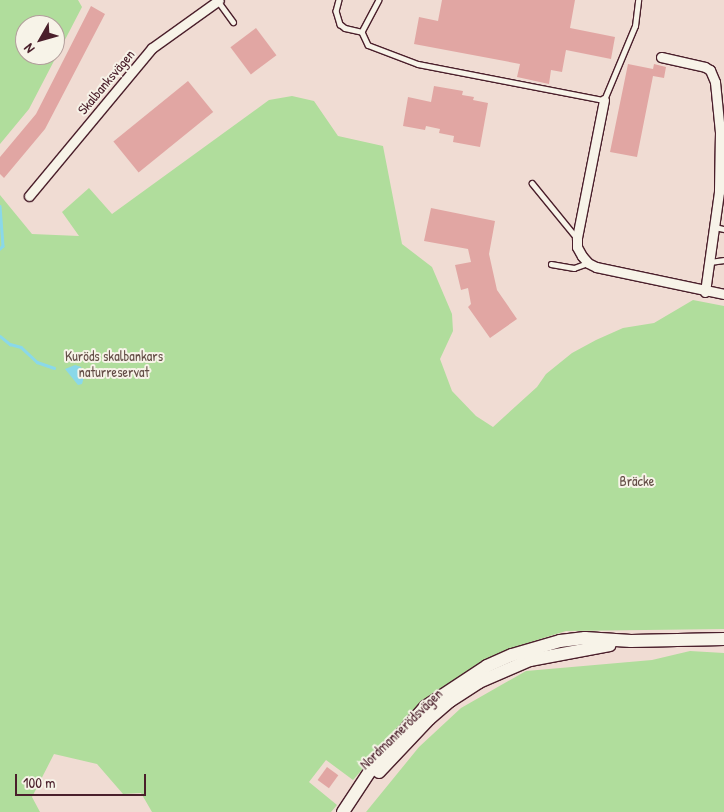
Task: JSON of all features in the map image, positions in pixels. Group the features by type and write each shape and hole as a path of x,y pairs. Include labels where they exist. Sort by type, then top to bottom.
{"main road":[{"name":"Nordmannerödsvägen","path":"343,812 361,787 377,774 429,719 450,701 479,682 530,660 631,641 724,639"}],"street":[{"name":"Skalbanksvägen","path":"28,196 152,48 218,0"},
{"path":"661,57 700,64 710,70 713,76 720,132 720,228 710,262 705,292"},
{"path":"604,100 577,238 577,247 588,264 705,292 724,294"}],"lane":[{"path":"218,0 233,22"},
{"path":"338,0 336,11 340,24 345,28 362,32"},
{"path":"362,32 379,0"},
{"path":"362,32 368,45 418,64 604,100 635,26 638,0"},
{"path":"532,183 577,238"},
{"path":"710,262 724,260"},
{"path":"551,264 574,268 588,264"}],"green space":[{"path":"0,0 78,0 82,7 65,40 65,15 15,15 15,65 52,65 29,109 0,144"},
{"path":"292,96 314,101 338,136 383,146 402,244 432,267 452,314 453,331 440,359 452,391 476,416 493,427 537,387 546,374 572,353 596,340 623,328 654,323 693,300 724,306 724,629 566,631 518,646 478,664 437,691 412,713 353,780 326,760 309,782 337,805 331,812 152,812 141,793 123,794 97,764 54,754 32,797 40,812 0,812 0,195 32,234 79,236 62,212 89,188 112,214 269,100"},
{"path":"690,651 724,653 724,812 366,812 419,747 461,708 526,671 652,660"}],"water":[{"path":"75,365 81,367 84,377 82,384 78,385 65,369"}],"building":[{"path":"442,0 575,0 570,28 615,37 611,59 566,50 562,72 551,70 549,84 517,77 520,64 414,44 419,17 438,21"},
{"path":"91,6 105,14 45,129 4,178 0,174 0,157 36,114 61,65 65,65 65,57"},
{"path":"256,28 276,55 251,74 230,47"},
{"path":"628,64 653,69 654,64 666,67 664,78 653,76 637,157 610,152"},
{"path":"188,81 213,112 139,173 113,141"},
{"path":"434,86 463,91 462,95 474,97 473,100 488,103 480,147 453,142 454,136 439,133 440,129 426,126 425,130 403,126 408,97 431,102"},
{"path":"431,208 495,221 489,254 497,290 517,319 490,338 468,307 471,304 468,288 461,290 455,265 471,262 468,249 424,241"},
{"path":"327,767 338,775 329,788 318,780"}],"waterway":[{"path":"0,206 3,246 0,249"},
{"path":"0,336 10,344 21,347 37,362 54,368"}],"park label":[{"name":"Kuröds skalbankars naturreservat","path":"114,364"},
{"name":"Bräcke","path":"637,481"}]}
